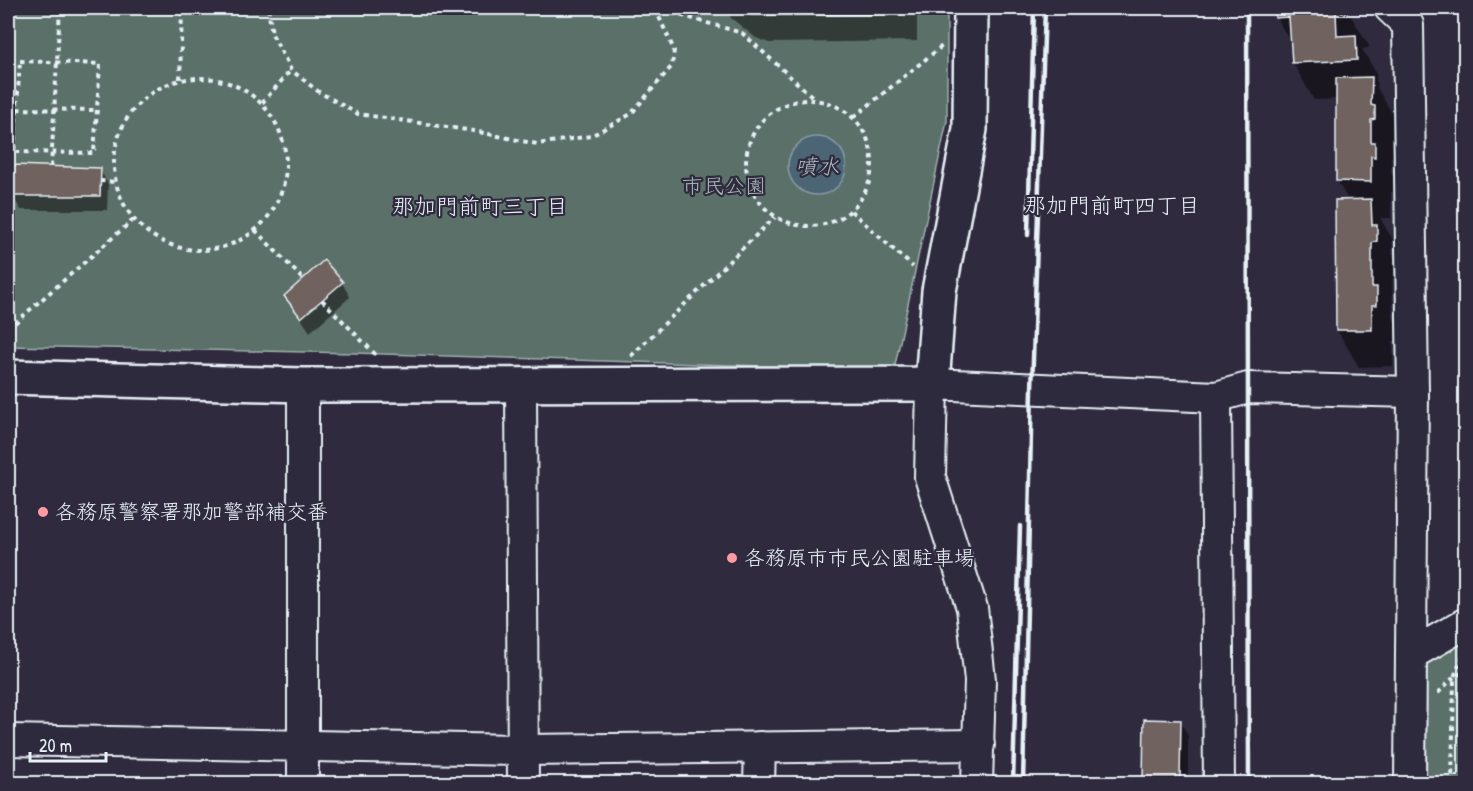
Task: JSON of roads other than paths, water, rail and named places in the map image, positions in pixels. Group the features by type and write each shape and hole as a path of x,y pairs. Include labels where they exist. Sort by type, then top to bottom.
{"street":[{"path":"1390,8 1408,25 1413,392 1410,783"},
{"path":"971,15 970,129 939,291 932,384 930,477 972,608 980,680 977,783"},
{"path":"8,377 303,385 932,384 1216,397 1248,388 1413,392"},
{"path":"303,385 303,783"},
{"path":"521,385 523,783"},
{"path":"1216,397 1219,783"},
{"path":"1412,654 1466,623"},
{"path":"8,740 523,750 979,745"},
{"path":"759,783 760,747"}],"water":[{"name":"噴水","path":"817,137 828,139 841,150 846,166 844,177 833,190 817,195 806,193 793,182 788,166 790,155 801,142"}],"railway":[{"path":"1028,235 1034,8"},
{"path":"1023,784 1032,389 1045,8"},
{"path":"1247,8 1249,784"},
{"path":"1013,784 1020,526"}],"place":[{"name":"各務原警察署那加警部補交番","path":"43,512"},
{"name":"各務原市市民公園駐車場","path":"732,558"}],"district":[{"name":"那加門前町四丁目","path":"1112,205"},
{"name":"那加門前町三丁目","path":"480,206"}],"park label":[{"name":"市民公園","path":"724,186"}]}
